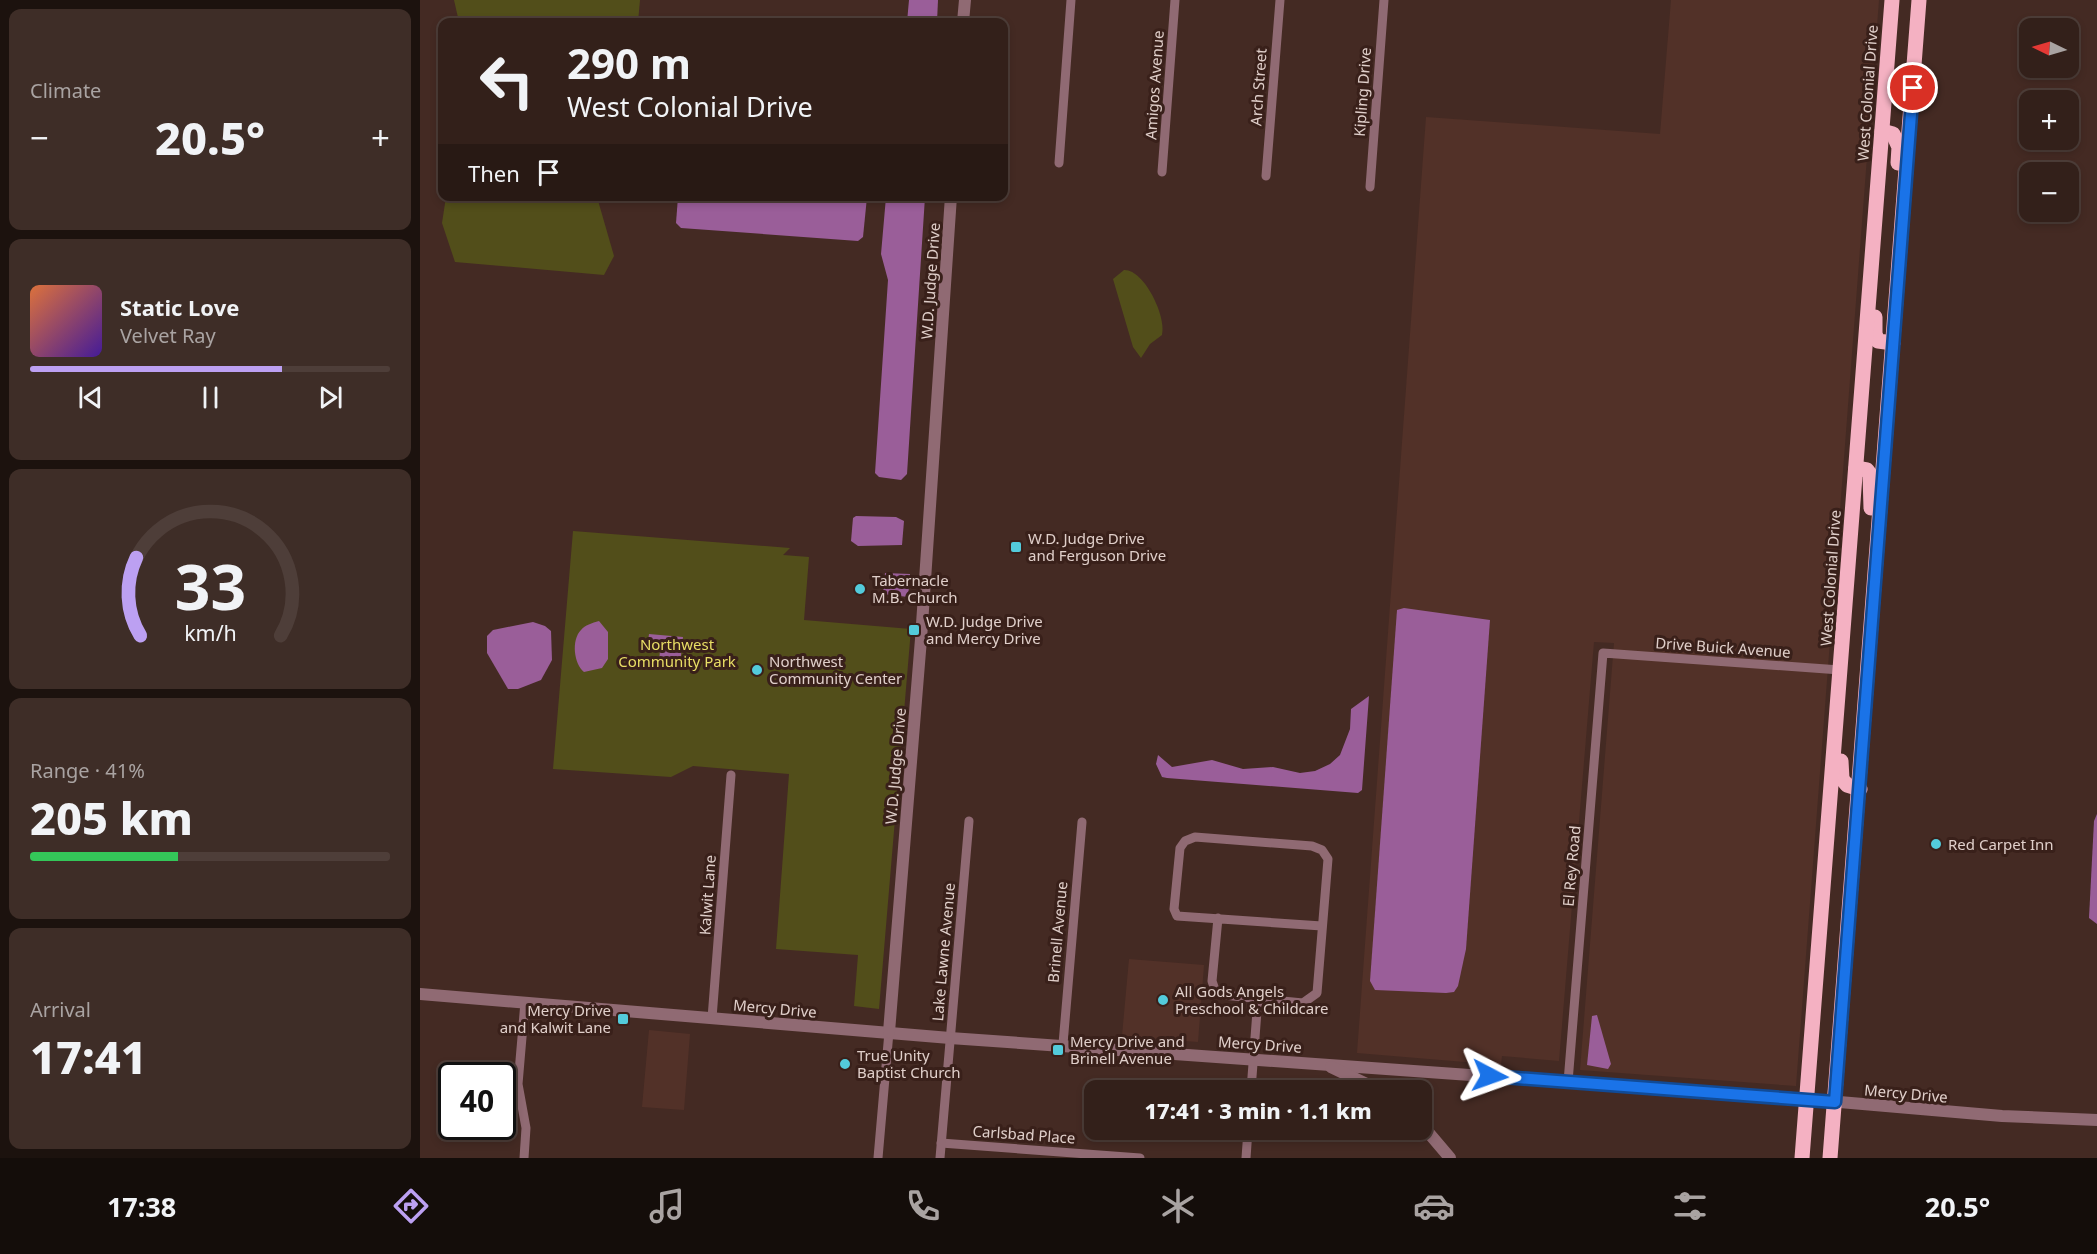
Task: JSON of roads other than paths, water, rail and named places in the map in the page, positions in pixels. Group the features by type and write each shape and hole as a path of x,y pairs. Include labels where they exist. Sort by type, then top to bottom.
{"highway":[{"name":"West Colonial Drive","path":"1802,1158 1892,0"},
{"path":"1830,1158 1919,0"},
{"path":"1882,131 1893,134 1899,147 1895,207 1903,219"},
{"path":"1872,255 1877,265 1875,334 1878,340 1893,343"},
{"path":"1856,468 1867,470 1871,479 1868,553 1877,560"},
{"path":"1839,693 1845,705 1842,779 1846,785 1860,789"}],"street":[{"path":"963,18 965,0"},
{"path":"1059,163 1071,0"},
{"name":"Amigos Avenue","path":"1162,172 1175,0"},
{"name":"Arch Street","path":"1266,176 1280,0"},
{"name":"Kipling Drive","path":"1370,187 1384,0"},
{"name":"W.D. Judge Drive","path":"878,1158 921,639 951,201"},
{"name":"Drive Buick Avenue","path":"1603,653 1840,670"},
{"name":"El Rey Road","path":"1568,1082 1603,653"},
{"name":"Kalwit Lane","path":"712,1018 731,775"},
{"name":"Lake Lawne Avenue","path":"940,1158 969,821"},
{"name":"Brinell Avenue","path":"1063,1044 1082,822"},
{"path":"1218,918 1212,981 1215,990 1223,995 1303,1003 1311,999 1317,993 1328,859 1322,850 1312,846 1207,838 1185,841 1180,848 1174,909 1177,916 1218,918 1322,926"},
{"name":"Mercy Drive","path":"420,994 950,1038 1253,1058 2002,1116 2097,1120"},
{"path":"1252,1080 1258,998"},
{"path":"524,1158 526,1128 518,1084 525,1002"},
{"path":"1325,1064 1358,1080"},
{"path":"1372,1067 1372,1080"},
{"path":"1432,1137 1450,1158"},
{"path":"1246,1158 1247,1140"},
{"name":"Carlsbad Place","path":"941,1143 1140,1158"}],"place":[{"name":"W.D. Judge Drive and Ferguson Drive","path":"1016,547"},
{"name":"Tabernacle M.B. Church","path":"860,589"},
{"name":"W.D. Judge Drive and Mercy Drive","path":"914,630"},
{"name":"Northwest Community Center","path":"757,670"},
{"name":"Red Carpet Inn","path":"1936,844"},
{"name":"All Gods Angels Preschool & Childcare","path":"1163,1000"},
{"name":"Mercy Drive and Kalwit Lane","path":"623,1019"},
{"name":"Mercy Drive and Brinell Avenue","path":"1058,1050"},
{"name":"True Unity Baptist Church","path":"845,1064"}],"park label":[{"name":"Northwest Community Park","path":"677,652"}]}
